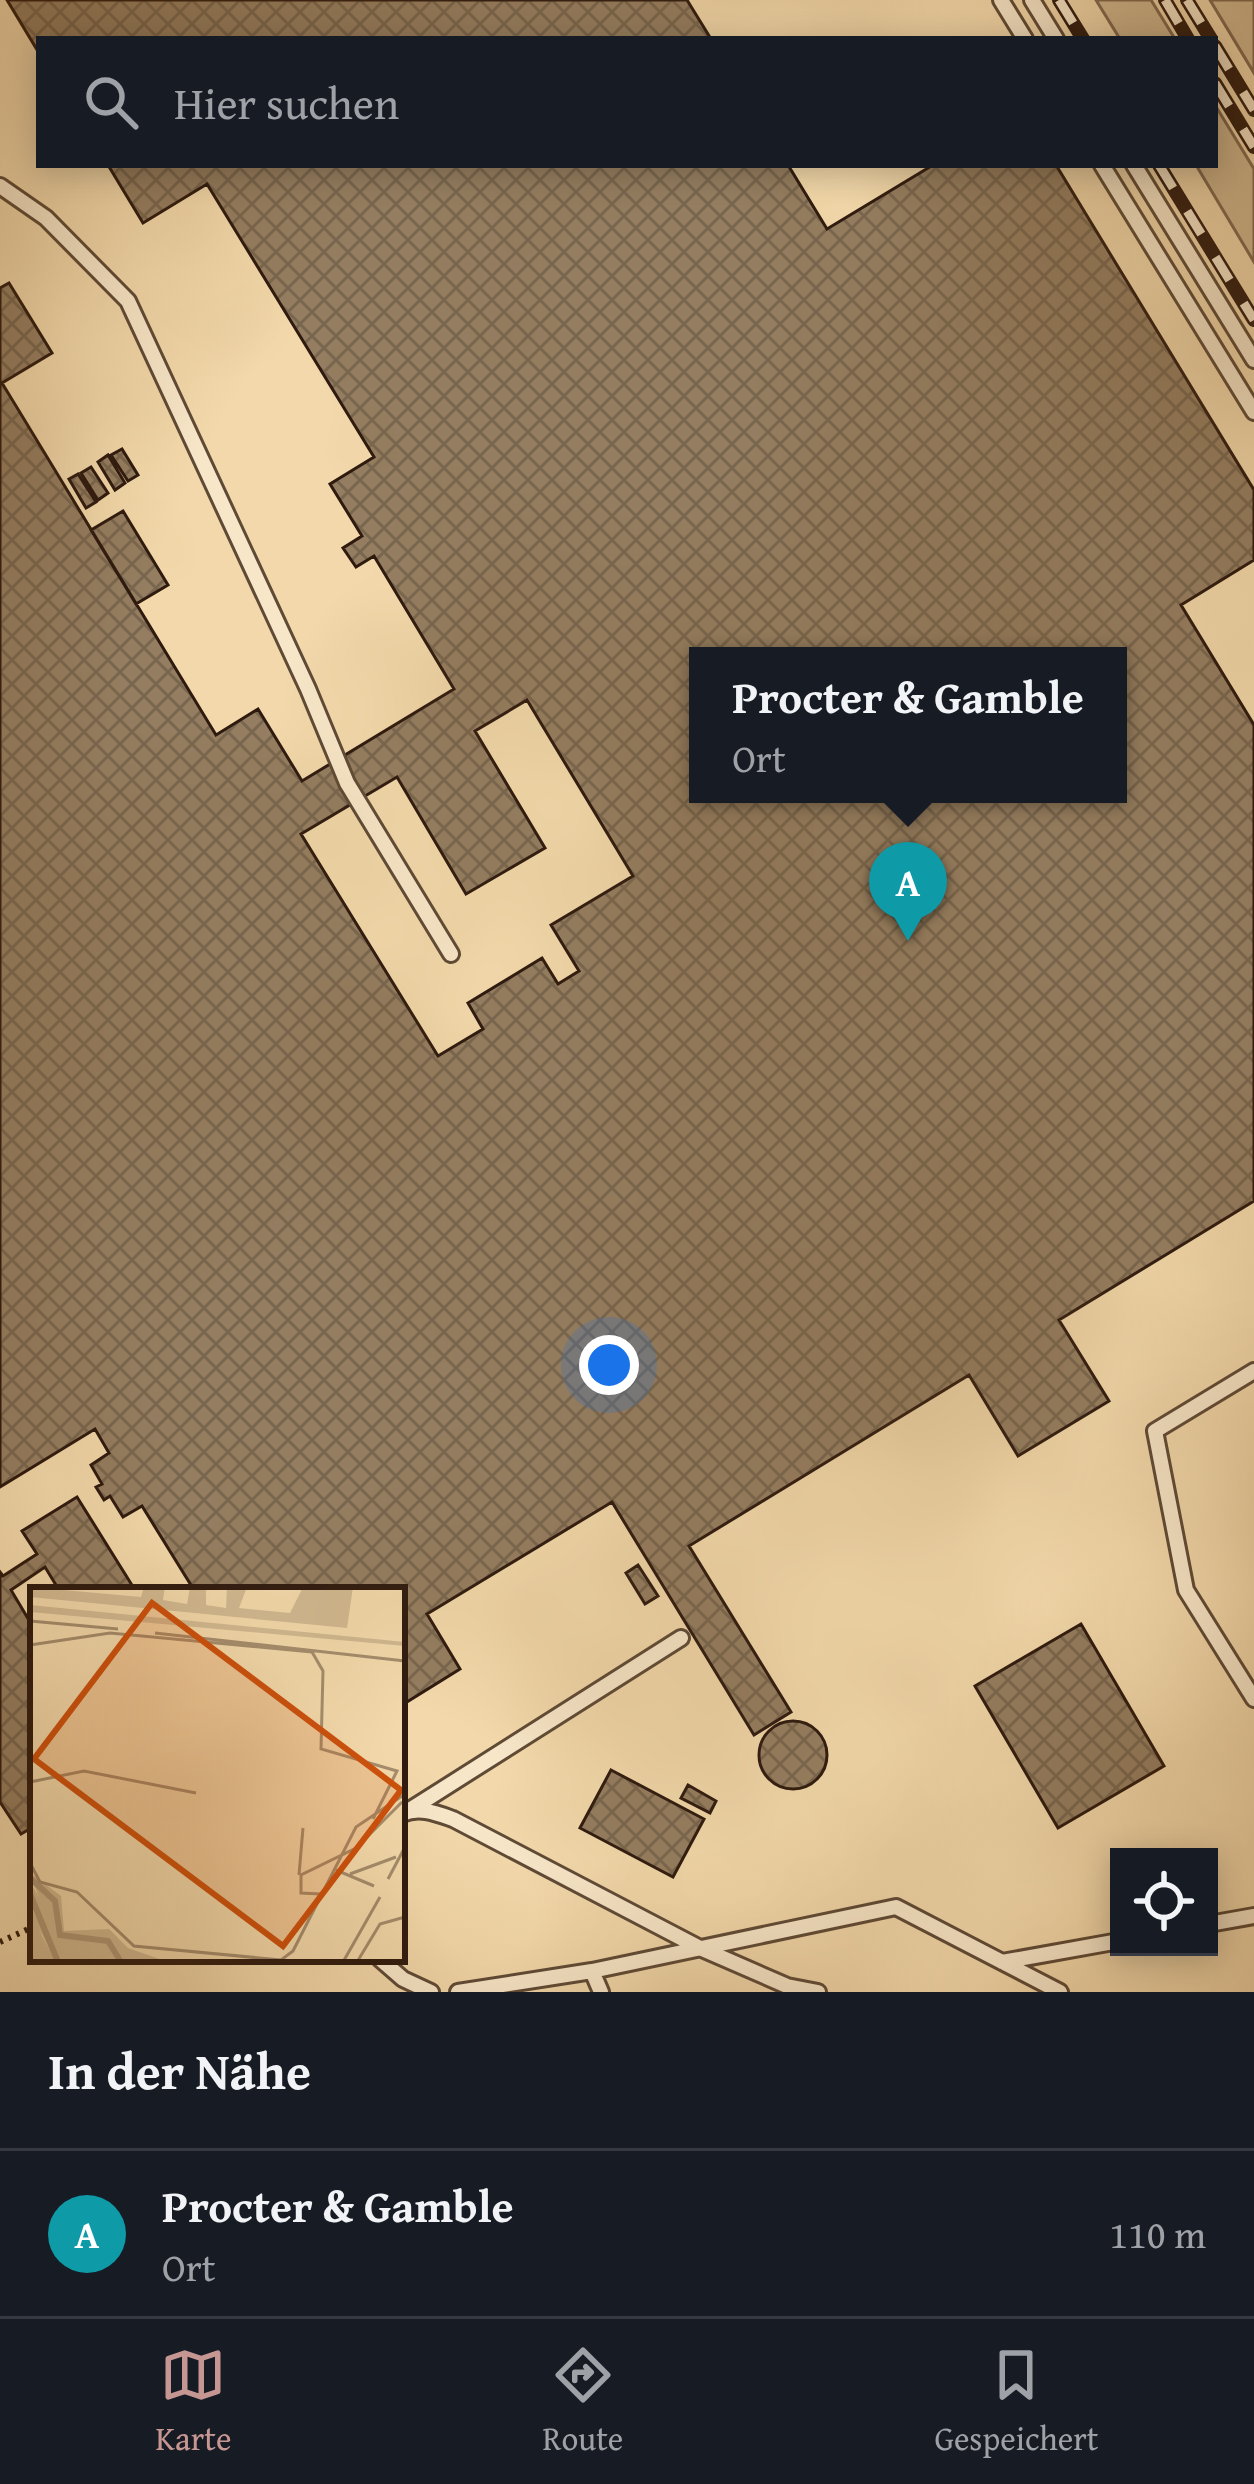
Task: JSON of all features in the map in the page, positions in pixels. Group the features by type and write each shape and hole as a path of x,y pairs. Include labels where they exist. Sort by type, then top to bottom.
{"lane":[{"path":"1001,0 1023,36"},
{"path":"1032,0 1054,36"},
{"path":"1104,168 1254,412"},
{"path":"1136,168 1254,360"},
{"path":"0,186 46,218 128,301 308,688 347,783 451,954"},
{"path":"1254,1371 1155,1431 1186,1590 1254,1699"},
{"path":"405,1812 681,1638"},
{"path":"405,1812 432,1811 453,1819 700,1948 787,1986 818,1992"},
{"path":"458,1992 592,1971 896,1907 1060,1992"},
{"path":"1218,1922 1254,1916"},
{"path":"1002,1962 1110,1943"},
{"path":"383,1962 403,1979 431,1992"},
{"path":"592,1971 601,1992"}],"path":[{"path":"0,1942 30,1928"}],"shaded area":[{"path":"1096,0 1151,0 1173,36 1118,36"},
{"path":"1210,0 1254,0 1254,73"},
{"path":"1218,110 1254,169 1254,262 1198,168 1218,168"}],"building":[{"path":"7,0 687,0 709,36 36,36 36,48"},
{"path":"110,168 790,168 827,229 928,168 1058,168 1254,490 1254,560 1181,605 1254,725 1254,1201 1059,1320 1109,1401 1018,1456 969,1375 689,1546 791,1712 754,1735 612,1502 427,1614 460,1669 405,1703 405,1587 192,1587 142,1506 123,1517 110,1496 104,1500 96,1487 102,1484 91,1465 109,1453 95,1429 0,1487 0,288 9,283 52,353 2,383 216,735 258,709 302,781 454,689 374,556 356,567 343,548 362,536 330,484 374,457 207,184 143,223","holes":["527,700 633,876 551,925 579,971 558,984 542,958 468,1003 483,1029 438,1056 301,834 397,777 466,894 545,848 475,731"]},
{"path":"122,449 138,475 128,481 111,455"},
{"path":"108,455 125,483 115,490 98,462"},
{"path":"91,467 108,493 98,500 81,473"},
{"path":"78,474 96,502 86,508 69,479"},
{"path":"123,511 168,585 136,604 91,530"},
{"path":"77,1497 133,1587 57,1587 45,1567 11,1590 30,1622 30,1829 21,1834 0,1802 0,1572 3,1576 37,1554 22,1531"},
{"path":"638,1565 658,1596 645,1604 626,1573"},
{"path":"1081,1624 1164,1766 1058,1828 975,1686"},
{"path":"793,1721 817,1731 827,1755 817,1779 793,1789 769,1779 759,1755 769,1731"},
{"path":"611,1770 704,1819 673,1877 580,1828"},
{"path":"688,1785 716,1801 710,1813 681,1798"}],"railway":[{"path":"1059,0 1081,36"},
{"path":"1165,0 1186,36"},
{"path":"1187,0 1209,36"},
{"path":"1218,51 1254,110"},
{"path":"1218,88 1254,147"},
{"path":"1161,168 1254,320"}],"place":[{"name":"Procter & Gamble","path":"908,941"}]}
